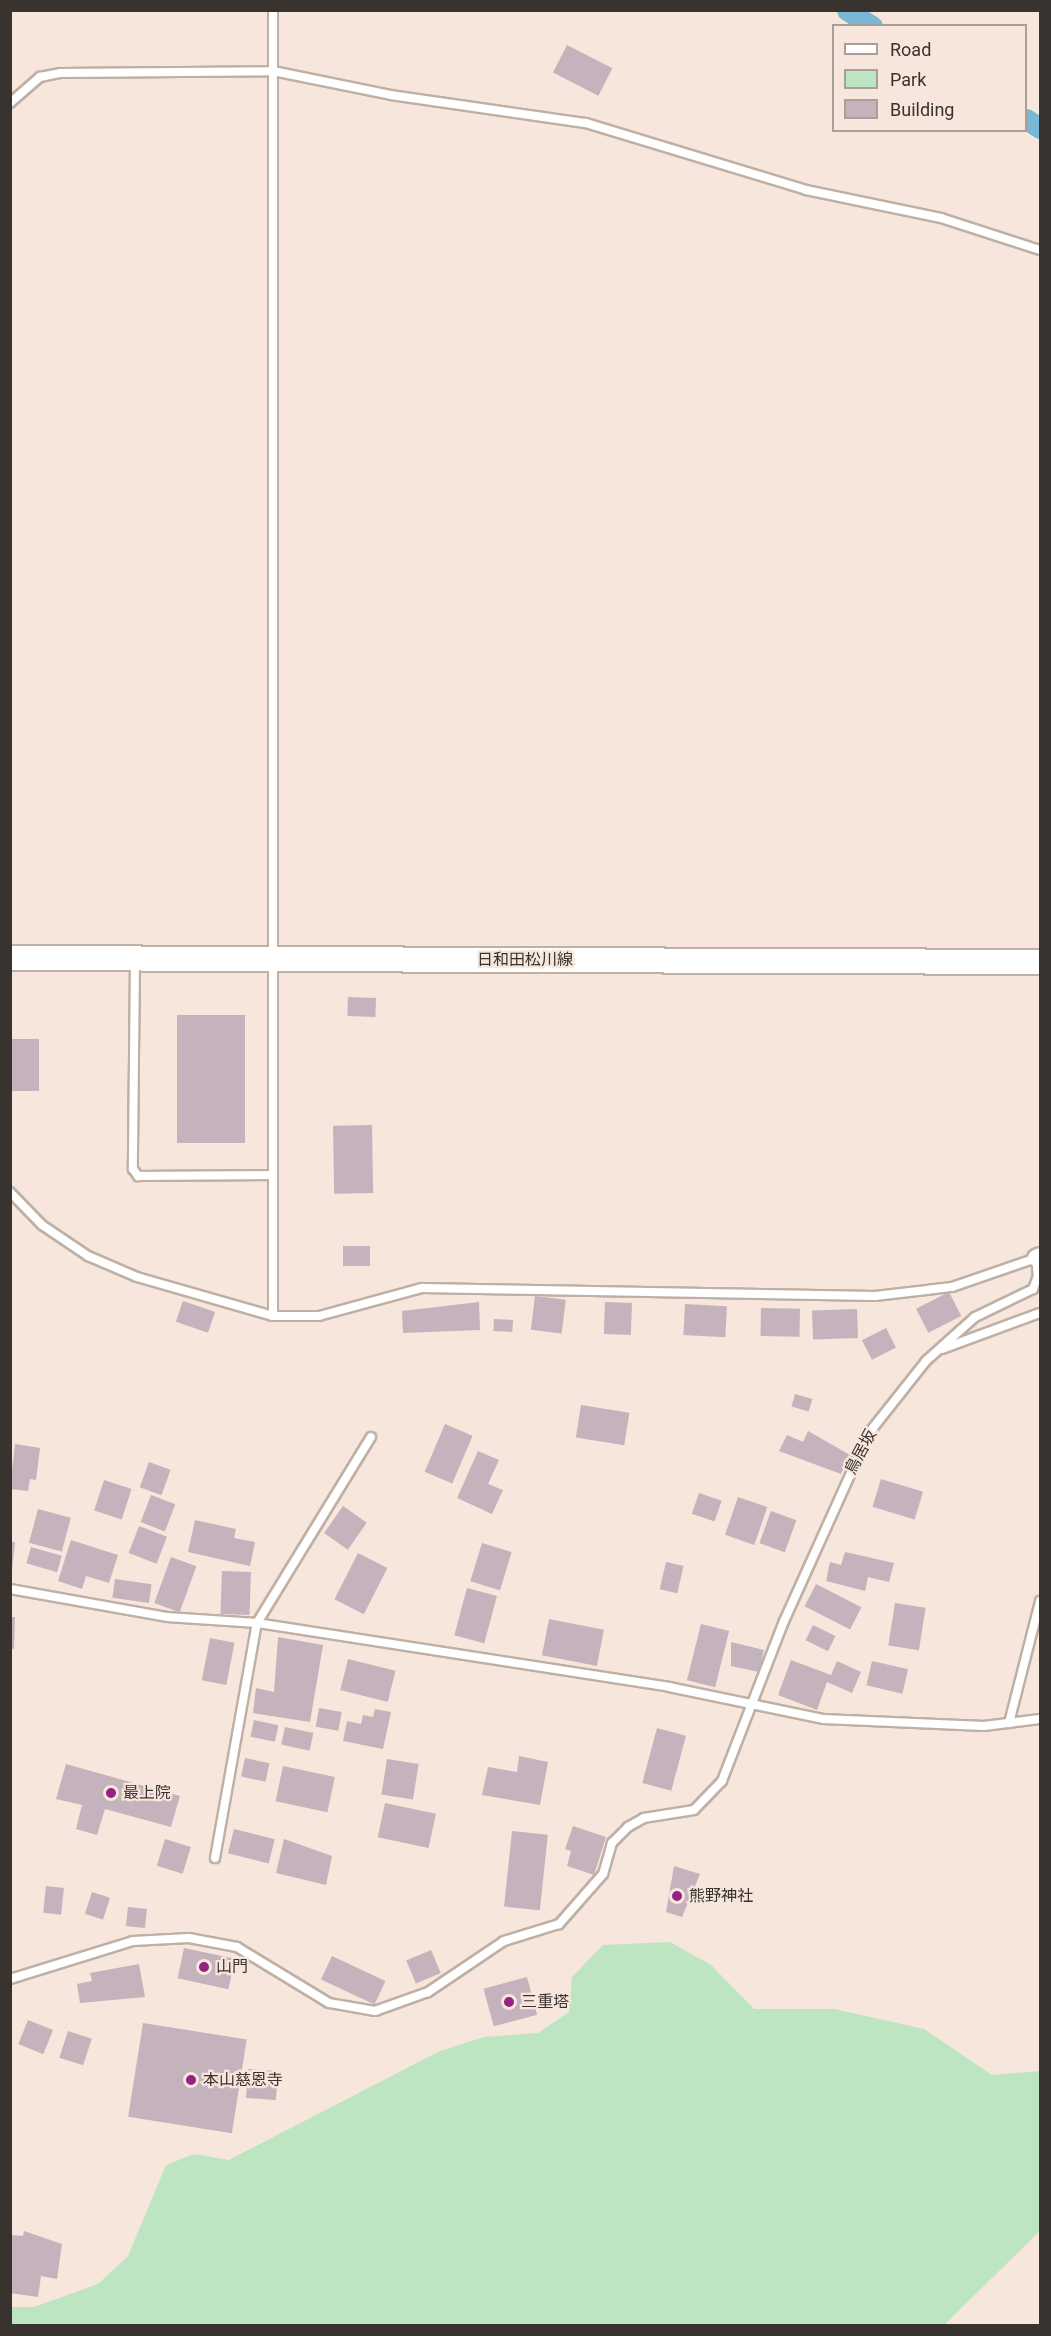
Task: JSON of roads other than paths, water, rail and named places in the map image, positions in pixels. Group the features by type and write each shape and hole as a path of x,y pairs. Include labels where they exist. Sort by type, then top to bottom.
{"main road":[{"name":"日和田松川線","path":"10,958 1041,962"}],"lane":[{"path":"273,10 269,958 273,1316"},
{"path":"10,103 40,77 60,73 273,71 391,95 586,123 806,190 941,218 1041,250"},
{"path":"135,959 133,1169 138,1176 272,1174"},
{"path":"10,1192 42,1225 88,1256 137,1277 273,1316 319,1316 422,1288 875,1296 952,1287 1038,1257"},
{"name":"鳥居坂","path":"10,1979 133,1941 182,1938 237,1947 329,2003 357,2012 409,2000 504,1941 559,1924 603,1874 612,1843 628,1827 644,1818 693,1810 709,1797 722,1781 751,1703 868,1433 939,1350 975,1317 1033,1289 1038,1257"},
{"path":"939,1350 1041,1313"},
{"path":"215,1858 257,1623 371,1437"},
{"path":"10,1589 166,1617 257,1623 751,1703 823,1719 916,1725 1009,1723 1041,1719"},
{"path":"1009,1723 1041,1601"}],"waterway":[{"path":"847,10 869,24"},
{"path":"1027,120 1040,128"}],"place":[{"name":"最上院","path":"111,1793"},
{"name":"熊野神社","path":"677,1896"},
{"name":"山門","path":"204,1967"},
{"name":"三重塔","path":"509,2002"},
{"name":"本山慈恩寺","path":"191,2080"}]}
